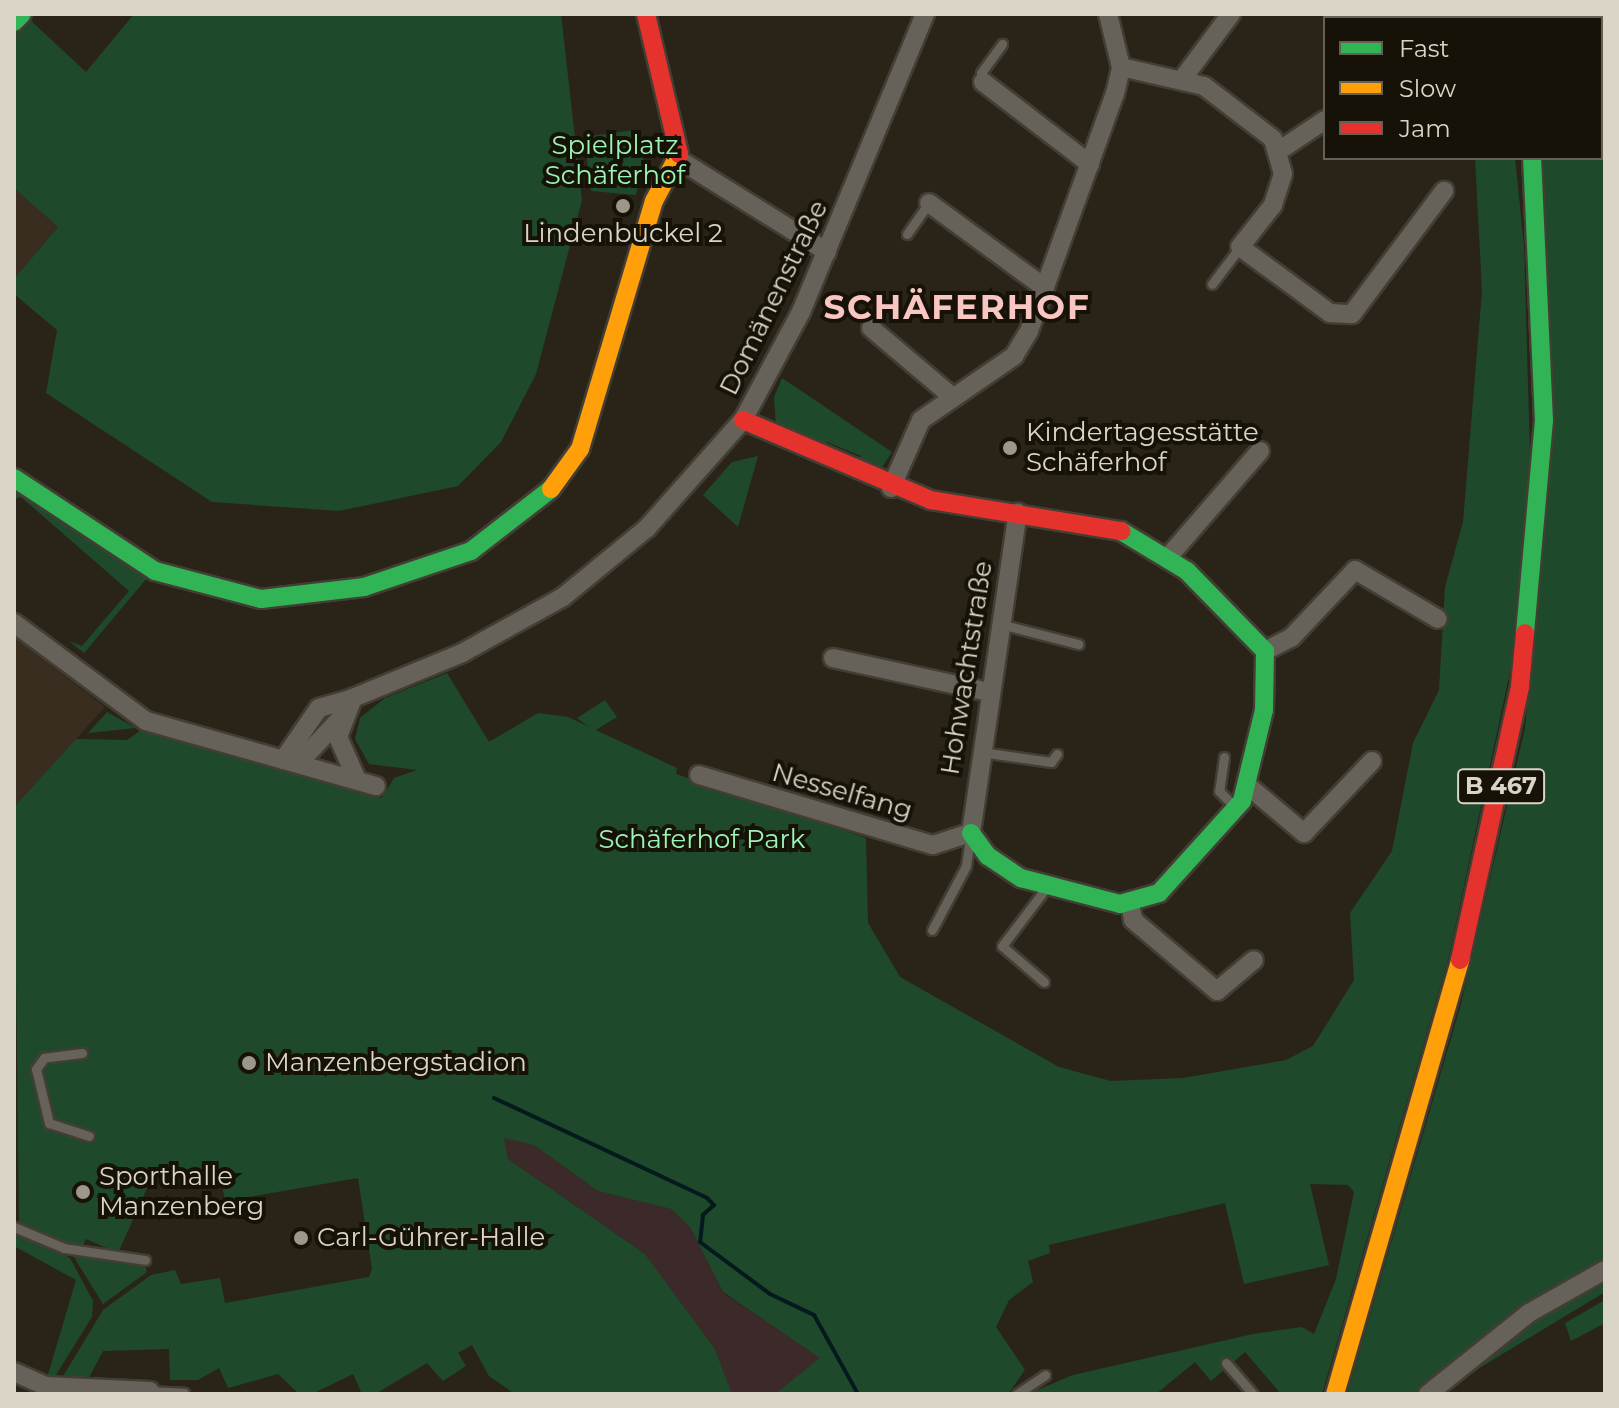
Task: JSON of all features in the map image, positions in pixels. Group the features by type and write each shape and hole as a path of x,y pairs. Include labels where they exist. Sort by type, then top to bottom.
{"street":[{"path":"14,22 22,14"},
{"path":"646,14 681,161 827,252"},
{"name":"Domänenstraße","path":"283,760 319,708 353,698 462,653 563,597 647,528 743,420 827,252 925,14"},
{"path":"891,488 914,430 949,394 1014,356 1045,288 1121,67 1108,14"},
{"path":"1184,77 1231,14"},
{"path":"1121,67 1184,77 1224,98 1280,150 1283,174 1273,205 1240,247 1342,318 1444,191"},
{"path":"983,82 1090,164"},
{"path":"1280,150 1323,121"},
{"name":"B 467","path":"1335,1394 1455,982 1520,686 1544,421 1532,160"},
{"path":"14,478 155,571 241,597 323,596 471,551 532,511 580,449 654,201 681,161"},
{"path":"929,203 1045,288"},
{"path":"871,328 949,394"},
{"path":"743,420 891,488 1018,512 1091,520 1169,556 1247,624 1265,651 1264,710 1247,785 1237,808 1175,878 1130,903 1048,886 1003,868 971,833"},
{"path":"1169,556 1260,451"},
{"name":"Hohwachtstraße","path":"971,833 980,752 1018,512"},
{"path":"1265,651 1291,638 1355,570 1438,619"},
{"path":"14,623 146,721 376,786"},
{"path":"833,658 989,692"},
{"path":"283,760 304,755 340,719 353,698"},
{"path":"340,719 342,753 357,780"},
{"path":"1247,785 1304,833 1372,761"},
{"name":"Nesselfang","path":"699,775 933,845 971,833"},
{"path":"1130,903 1133,920 1217,991 1254,960"},
{"path":"1440,1390 1529,1313 1605,1270"},
{"path":"14,1372 45,1386 150,1391"}],"lane":[{"path":"983,82 981,73 1002,44"},
{"path":"907,234 929,203"},
{"path":"1212,284 1240,247"},
{"path":"1000,624 1078,644"},
{"path":"980,752 1051,762 1057,754"},
{"path":"1224,757 1219,791 1237,808"},
{"path":"932,930 966,866 971,833"},
{"path":"1044,982 1002,946 1048,886"},
{"path":"82,1053 44,1058 36,1069 49,1123 89,1136"},
{"path":"14,1227 64,1248 145,1260"},
{"path":"1226,1363 1253,1394"},
{"path":"1017,1394 1045,1375"},
{"path":"150,1391 184,1393"}],"shaded area":[{"path":"14,188 58,227 14,279"},
{"path":"14,637 105,707 14,807"},
{"path":"503,1137 534,1145 598,1191 671,1209 690,1227 723,1293 821,1358 775,1394 732,1394 715,1349 645,1254 508,1159"}],"green space":[{"path":"134,14 561,14 582,200 536,374 501,442 458,486 339,511 212,502 46,393 57,330 14,294 14,279 58,227 14,188 14,34 29,19 86,72"},
{"path":"1519,14 1605,14 1605,1261 1516,1312 1417,1394 1347,1394 1461,1004 1525,728 1554,430 1543,160 1603,160 1603,16"},
{"name":"Spielplatz Schäferhof","path":"635,130 644,156 636,195 591,191 584,137"},
{"name":"Schäferhof Park","path":"1475,160 1515,160 1524,246 1531,488 1511,667 1448,960 1322,1394 1281,1394 1245,1352 1211,1381 1195,1362 1156,1394 1028,1394 1073,1375 1253,1334 1302,1327 1314,1334 1336,1279 1354,1192 1348,1185 1310,1184 1329,1265 1244,1284 1225,1203 1049,1245 1050,1253 1028,1261 1033,1282 1009,1300 996,1327 1025,1370 1008,1394 775,1394 820,1358 723,1292 690,1227 671,1209 598,1191 534,1145 504,1138 508,1159 645,1254 715,1349 732,1394 515,1394 489,1376 472,1345 458,1353 466,1366 443,1381 427,1363 375,1394 362,1394 353,1374 312,1394 299,1394 278,1374 228,1388 219,1368 198,1380 170,1380 169,1349 103,1351 84,1387 62,1378 103,1310 151,1275 175,1270 181,1284 220,1278 225,1303 369,1277 372,1269 358,1178 225,1201 220,1172 152,1177 118,1253 86,1239 81,1250 19,1223 14,807 76,739 127,740 141,730 382,798 394,778 417,770 369,764 355,739 360,718 385,698 447,673 489,742 538,713 568,717 677,768 676,774 866,838 868,923 900,977 1059,1067 1111,1081 1183,1078 1286,1060 1313,1046 1354,980 1350,913 1392,851 1413,743 1439,690 1445,587 1463,522 1482,291"},
{"path":"782,378 892,452 881,469 858,465 861,456 827,442 822,453 776,428 774,397"},
{"path":"758,456 738,527 703,495 732,462"},
{"path":"14,489 147,578 84,653 69,641 82,646 129,591 21,497 14,499"},
{"path":"605,700 617,717 594,731 577,718"},
{"path":"107,712 136,728 88,733"},
{"path":"14,1229 70,1258 93,1301 92,1317 54,1378 47,1378 76,1280 14,1246"},
{"path":"72,1254 144,1262 147,1272 103,1304"},
{"path":"1605,1280 1605,1292 1453,1384 1507,1337"},
{"path":"1605,1300 1605,1323 1571,1341 1565,1323"}],"waterway":[{"path":"494,1098 707,1198 714,1205 703,1215 700,1242 770,1294 814,1315 858,1394"}],"traffic: fast":[{"path":"14,22 22,14"},
{"path":"1525,633 1544,421 1532,160"},
{"path":"14,478 155,571 261,599 364,587 471,551 551,489"},
{"path":"971,833 988,856 1021,878 1120,904 1159,893 1242,801 1264,710 1265,651 1187,571 1121,531"}],"traffic: slow":[{"path":"551,489 580,449 654,201 679,154"},
{"path":"1335,1394 1460,960"}],"traffic: jam":[{"path":"646,14 679,154"},
{"path":"743,420 931,500 1121,531"},
{"path":"1460,960 1520,686 1525,633"}],"place":[{"name":"Lindenbuckel 2","path":"623,206"},
{"name":"Kindertagesstätte Schäferhof","path":"1010,448"},
{"name":"Manzenbergstadion","path":"249,1063"},
{"name":"Sporthalle Manzenberg","path":"83,1192"},
{"name":"Carl-Gührer-Halle","path":"301,1238"}],"district":[{"name":"SCHÄFERHOF","path":"957,308"}]}
